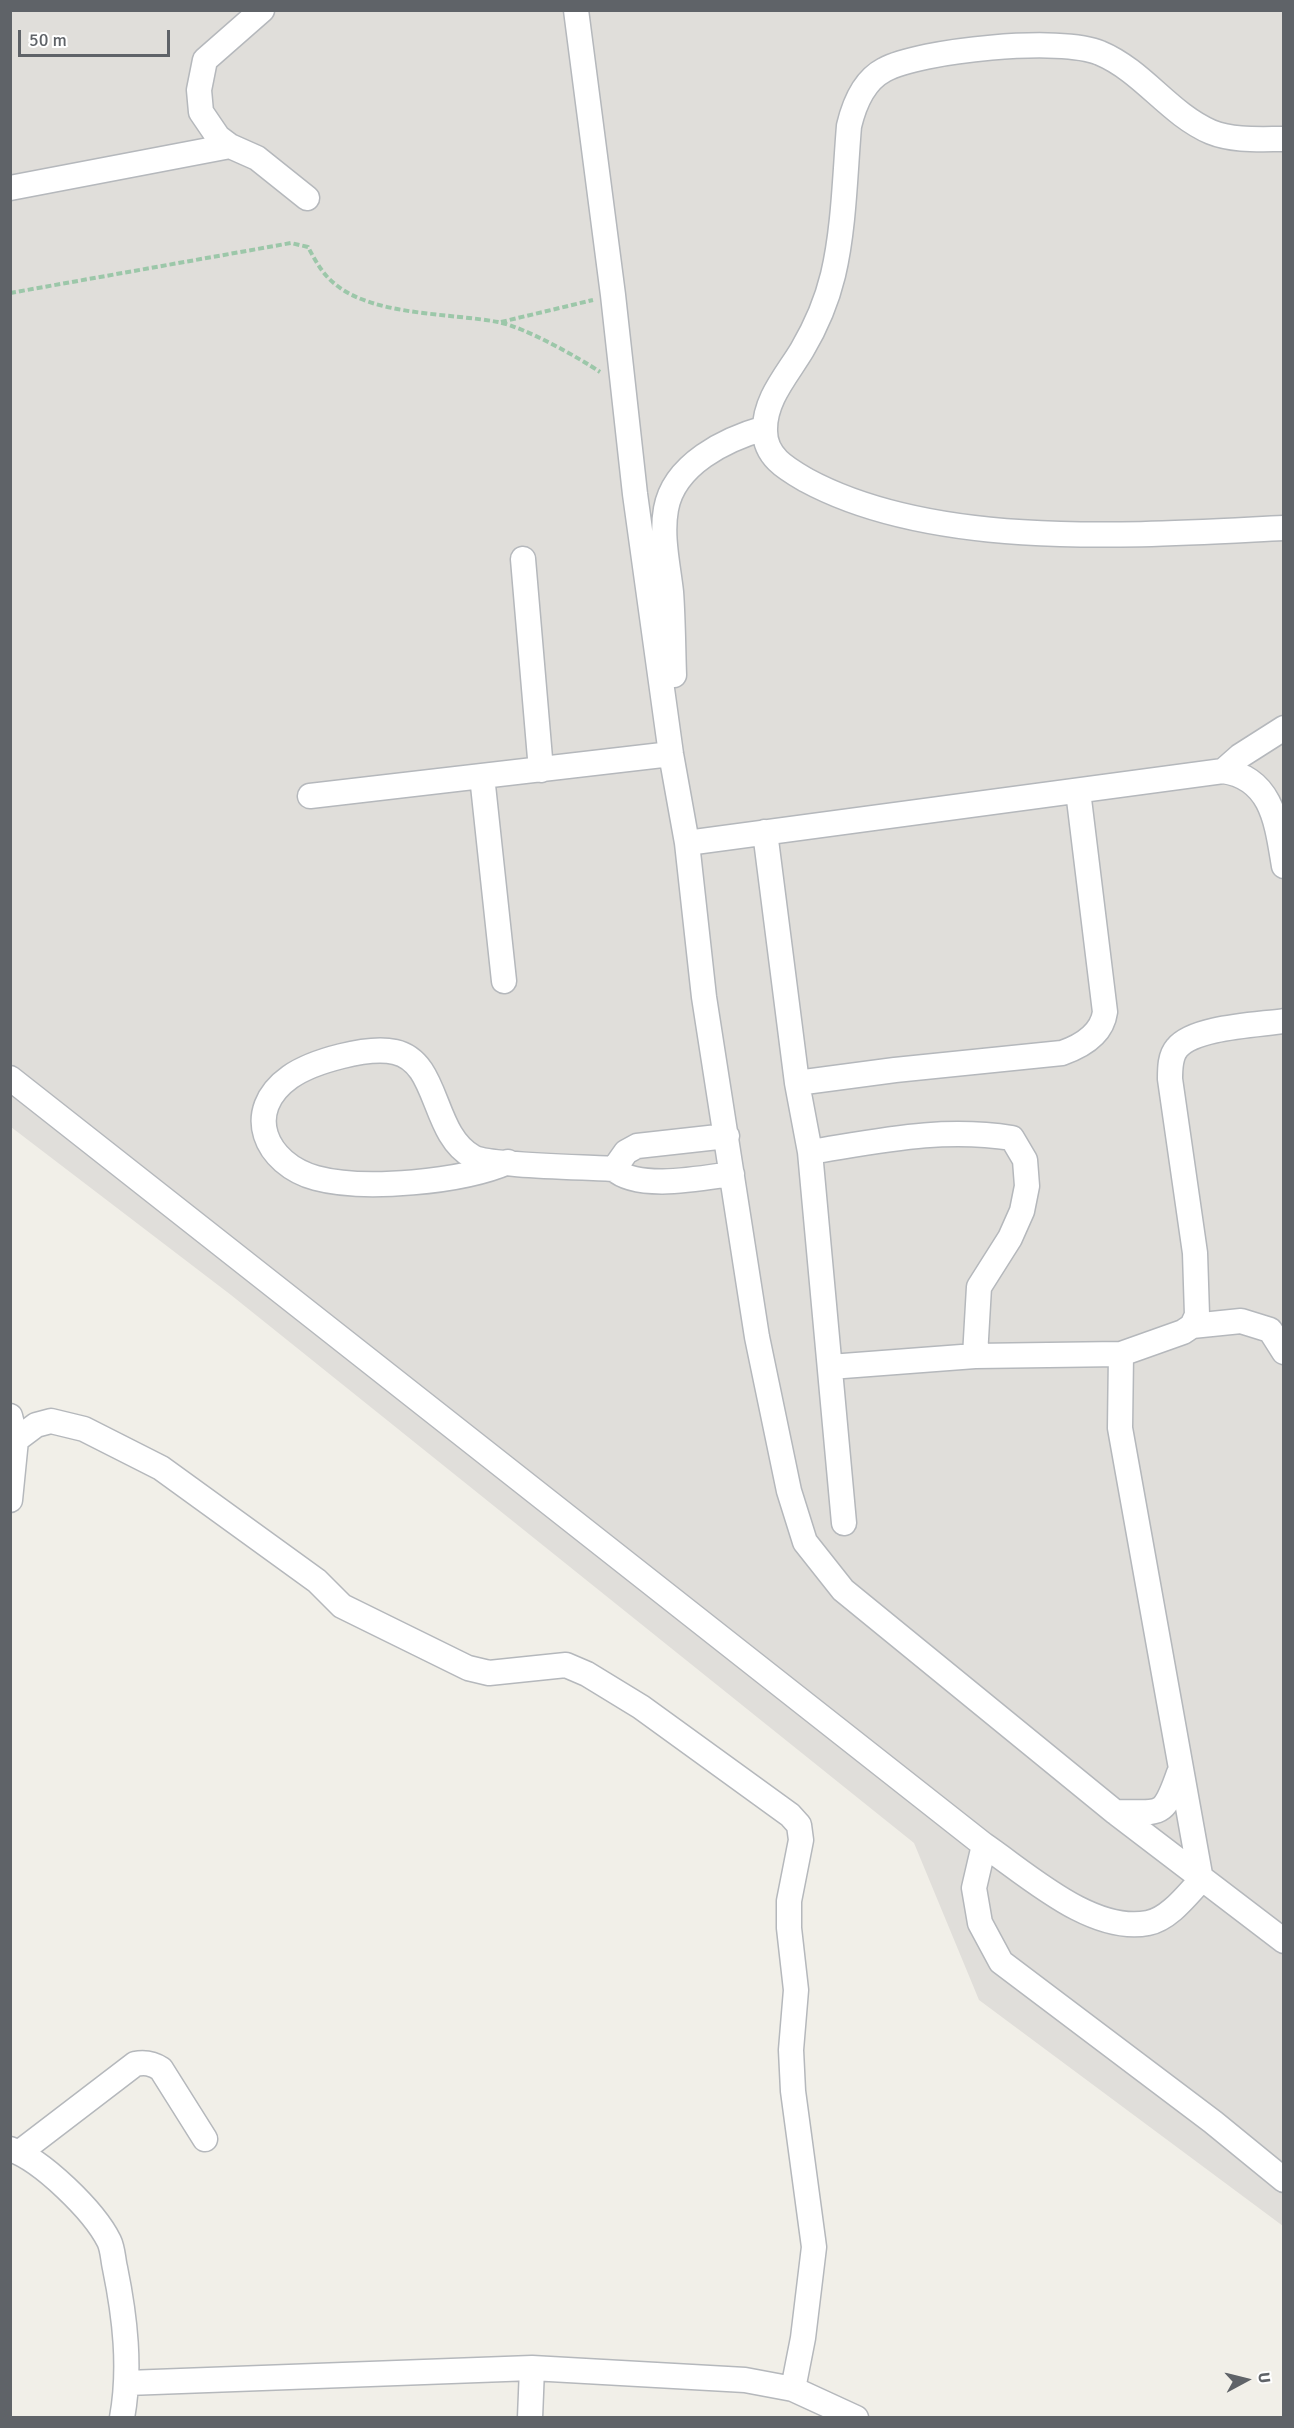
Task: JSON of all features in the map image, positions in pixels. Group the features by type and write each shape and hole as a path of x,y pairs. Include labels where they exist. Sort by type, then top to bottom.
{"street":[{"path":"262,10 206,60 199,90 201,112 209,127 230,146 257,158 307,198"},
{"path":"576,10 671,754 687,843 704,997 757,1337 789,1491 805,1542 843,1590 1115,1812 1201,1880 1284,1941"},
{"path":"1284,139 1256,139 1212,132 1194,123 1126,67 1099,52 1082,47 1061,45 977,50 917,59 882,70 873,78 854,104 849,126 834,274 803,348 770,404 765,428 767,444 778,462 822,489 879,510 952,525 1020,531 1145,535 1284,528"},
{"path":"10,188 230,146"},
{"path":"666,715 673,697 674,679 671,593 665,540 665,510 670,495 676,483 707,453 743,434 765,428"},
{"path":"523,559 541,770"},
{"path":"1223,771 1240,756 1284,728"},
{"path":"310,796 671,754"},
{"path":"687,843 1223,771 1250,779 1264,796 1277,825 1284,866"},
{"path":"482,776 504,981"},
{"path":"797,1083 895,1070 1062,1053 1076,1048 1095,1032 1104,1019 1104,988 1078,791"},
{"path":"765,832 797,1083 810,1152 844,1523"},
{"path":"1192,1326 1197,1315 1195,1253 1170,1079 1171,1060 1175,1049 1191,1037 1284,1021"},
{"path":"508,1162 488,1171 455,1179 336,1182 304,1174 277,1158 266,1137 264,1119 267,1107 277,1091 289,1078 309,1066 359,1053 394,1051 418,1065 425,1076 443,1123 462,1148 479,1159 614,1169 621,1174 647,1180 687,1180 732,1174"},
{"path":"10,1078 984,1845 1084,1913 1112,1924 1149,1923 1178,1906 1201,1880"},
{"path":"810,1152 930,1133 978,1133 1012,1138 1025,1160 1027,1186 1022,1211 1010,1238 979,1287 975,1356"},
{"path":"614,1169 626,1152 637,1146 727,1136"},
{"path":"830,1367 975,1356 1121,1354 1163,1341 1192,1326 1241,1321 1270,1330 1284,1352"},
{"path":"1121,1354 1120,1428 1201,1880"},
{"path":"10,1416 16,1440 10,1500"},
{"path":"16,1440 36,1425 51,1421 84,1428 161,1468 316,1581 342,1606 468,1668 497,1672 566,1665 587,1674 640,1707 790,1815 799,1824 801,1840 789,1901 789,1928 796,1990 791,2050 793,2091 814,2247 803,2338 793,2389"},
{"path":"1115,1812 1161,1810 1168,1804 1180,1771"},
{"path":"984,1845 974,1887 980,1923 1001,1962 1213,2122 1284,2180"},
{"path":"122,2418 127,2383 123,2308 109,2242 66,2186 15,2150 135,2064 142,2062 153,2064 161,2069 205,2139"},
{"path":"530,2418 532,2368"},
{"path":"127,2383 532,2368 745,2380 793,2389 856,2418"}],"path":[{"path":"10,293 291,243 308,247 332,283 344,291 392,307 501,323 578,357 623,388"},
{"path":"501,323 613,295"}],"shaded area":[{"path":"10,11 1283,11 1283,2226 979,2000 914,1843 231,1295 11,1127"}]}
